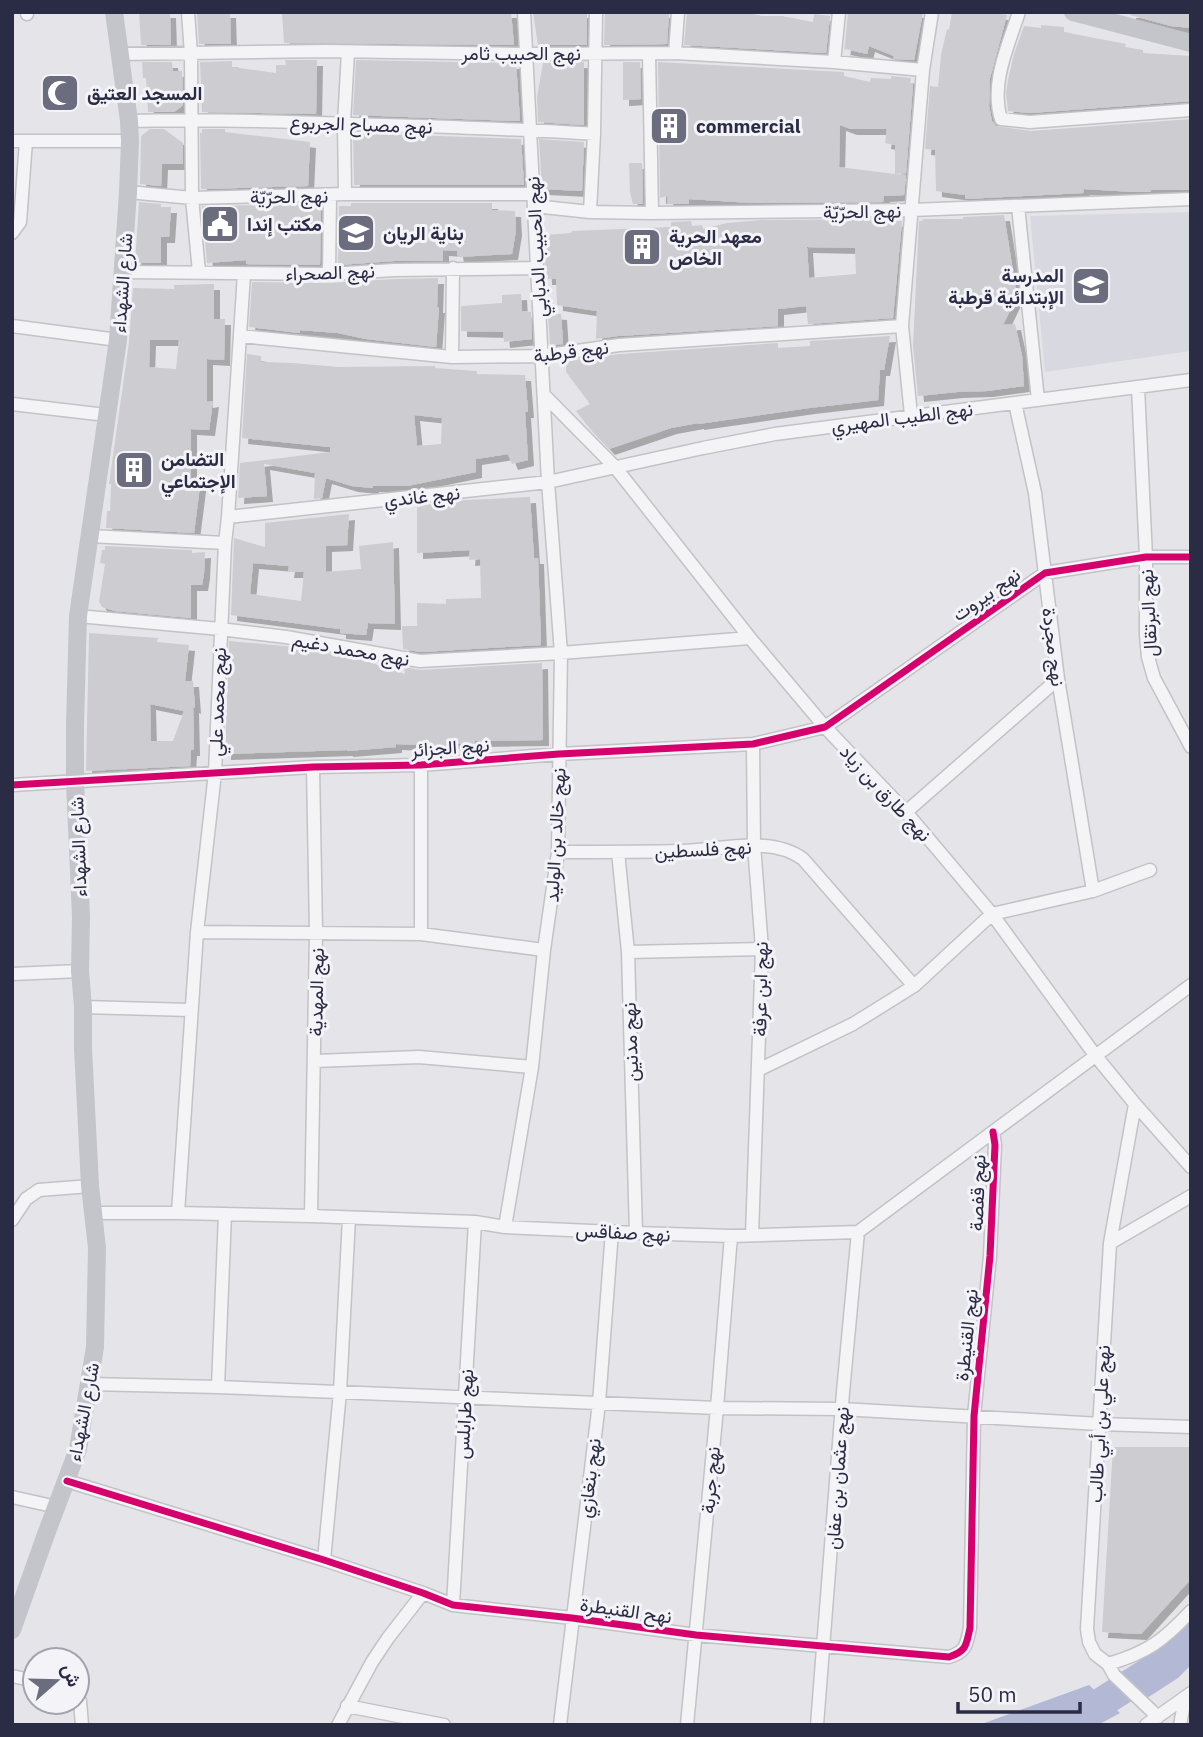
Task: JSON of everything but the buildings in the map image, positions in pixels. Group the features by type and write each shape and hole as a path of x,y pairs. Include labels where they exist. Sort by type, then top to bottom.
{"main road":[{"name":"شارع الشهداء","path":"12,1630 78,1448 96,1348 97,1248 90,1186 80,971 81,916 75,782 76,685 78,616 118,340 124,272 130,141 114,12"},
{"path":"1073,12 1191,43"}],"street":[{"path":"188,12 192,198 199,272"},
{"name":"نهج الحبيب الدبابي","path":"524,12 548,482"},
{"path":"590,212 596,12"},
{"path":"675,53 678,12"},
{"path":"834,62 839,12"},
{"path":"911,415 902,326 923,70 932,12"},
{"path":"1019,12 999,76 997,105 1001,119 1030,122 1191,110"},
{"path":"345,194 344,123 348,52"},
{"name":"نهج الحبيب ثامر","path":"120,54 675,53 923,70"},
{"path":"649,54 652,213"},
{"name":"نهج مصباح الجربوع","path":"129,121 344,123 594,134"},
{"path":"12,233 20,222 19,141 130,141"},
{"name":"نهج الحرّيّة","path":"128,192 192,198 345,194 534,200 590,212 652,213 912,210 1191,199"},
{"path":"328,274 330,195"},
{"path":"1018,206 1038,400"},
{"path":"452,357 453,268"},
{"name":"نهج الصحراء","path":"124,272 328,274 453,268 537,268"},
{"name":"نهج محمد علي","path":"178,1213 197,932 215,774 220,629 244,274"},
{"path":"12,326 118,340"},
{"name":"نهج قرطبة","path":"240,336 452,357 542,356 619,345 902,326"},
{"name":"نهج الطيب المهيري","path":"615,467 763,436 1191,380"},
{"name":"نهج البرتقال","path":"1138,387 1146,557 1146,635 1149,657 1154,678 1191,747"},
{"name":"نهج طارق بن زياد","path":"544,395 615,467 750,638 825,727 906,812 992,914 1095,1055 1191,1167"},
{"name":"نهج مجردة","path":"1015,403 1035,493 1058,679 1093,891"},
{"path":"12,404 106,415"},
{"name":"نهج غاندي","path":"228,517 548,482 615,467"},
{"name":"نهج خالد بن الوليد","path":"505,1227 531,1067 558,852 561,653 548,482"},
{"path":"90,536 225,543"},
{"name":"نهج بيروت","path":"825,727 1045,573 1146,557 1191,557"},
{"name":"نهج محمد دغيم","path":"78,616 286,637 420,661 750,638"},
{"path":"906,812 1058,679"},
{"name":"نهج الجزائر","path":"12,785 313,767 421,765 559,754 753,744 825,727"},
{"name":"نهج ابن عرفة","path":"751,1235 762,949 754,845 753,744"},
{"path":"421,765 421,934"},
{"name":"نهج المهدية","path":"311,1216 316,932 313,767"},
{"name":"نهج فلسطين","path":"558,852 685,851 754,845 793,852 803,859 914,986"},
{"name":"نهج مدنين","path":"618,852 628,952 636,1233"},
{"path":"758,1070 853,1024 914,986 992,914 1093,891 1150,870"},
{"path":"197,932 421,934 544,950"},
{"path":"628,952 762,949"},
{"path":"12,974 80,971"},
{"path":"858,1231 1191,985"},
{"path":"83,1007 191,1010"},
{"path":"315,1061 418,1057 531,1067"},
{"name":"نهج علي بن أبي طالب","path":"1135,1104 1110,1243 1087,1629 1094,1654 1154,1712"},
{"name":"نهج قفصة","path":"990,1256 995,1145 993,1132"},
{"path":"12,1220 26,1199 38,1190 90,1186"},
{"path":"1110,1243 1191,1196"},
{"name":"نهج صفاقس","path":"94,1213 311,1216 731,1236 858,1231"},
{"path":"218,1387 225,1214"},
{"path":"324,1560 340,1392 349,1218"},
{"name":"نهج طرابلس","path":"453,1605 475,1223"},
{"name":"نهج بنغازي","path":"560,1725 599,1403 611,1231"},
{"name":"نهج عثمان بن عفان","path":"817,1725 858,1231"},
{"name":"نهج جربة","path":"687,1725 731,1236"},
{"name":"نهج القنيطرة","path":"974,1416 990,1256"},
{"path":"89,1384 717,1408 842,1409 1191,1427"},
{"name":"نهح القنيطرة","path":"67,1480 324,1560 453,1605 695,1635 949,1657 959,1654 966,1646 970,1628 974,1416"},
{"path":"12,1497 57,1507"},
{"path":"338,1725 372,1662 423,1593"},
{"path":"1111,1670 1156,1644 1191,1611"},
{"path":"1146,1725 1154,1712 1188,1695"},
{"path":"1180,1725 1188,1695"},
{"path":"347,1706 444,1725"}],"shaded area":[{"name":"المدرسة الإبتدائية قرطبة","path":"1191,212 1191,351 1045,372 1030,216"}],"water":[{"path":"1191,1619 1191,1665 1178,1678 1144,1700 1116,1674 1151,1659"},
{"path":"1089,1685 1120,1713 1098,1725 979,1725"}],"waterway":[{"path":"1043,1725 1099,1704 1191,1643"}],"cycle path":[{"path":"12,785 313,767 421,765 559,754 753,744 825,727 1045,573 1146,557 1191,557"},
{"path":"67,1481 324,1560 453,1605 696,1635 949,1657 965,1647 970,1628 974,1416 990,1256 995,1145 993,1132"}],"place":[{"name":"المسجد العتيق","path":"60,93"},
{"name":"commercial","path":"669,126"},
{"name":"مكتب إندا","path":"220,224"},
{"name":"بناية الريان","path":"356,233"},
{"name":"معهد الحرية الخاص","path":"642,247"},
{"name":"المدرسة الإبتدائية قرطبة","path":"1091,286"},
{"name":"التضامن الإجتماعي","path":"134,470"}]}
